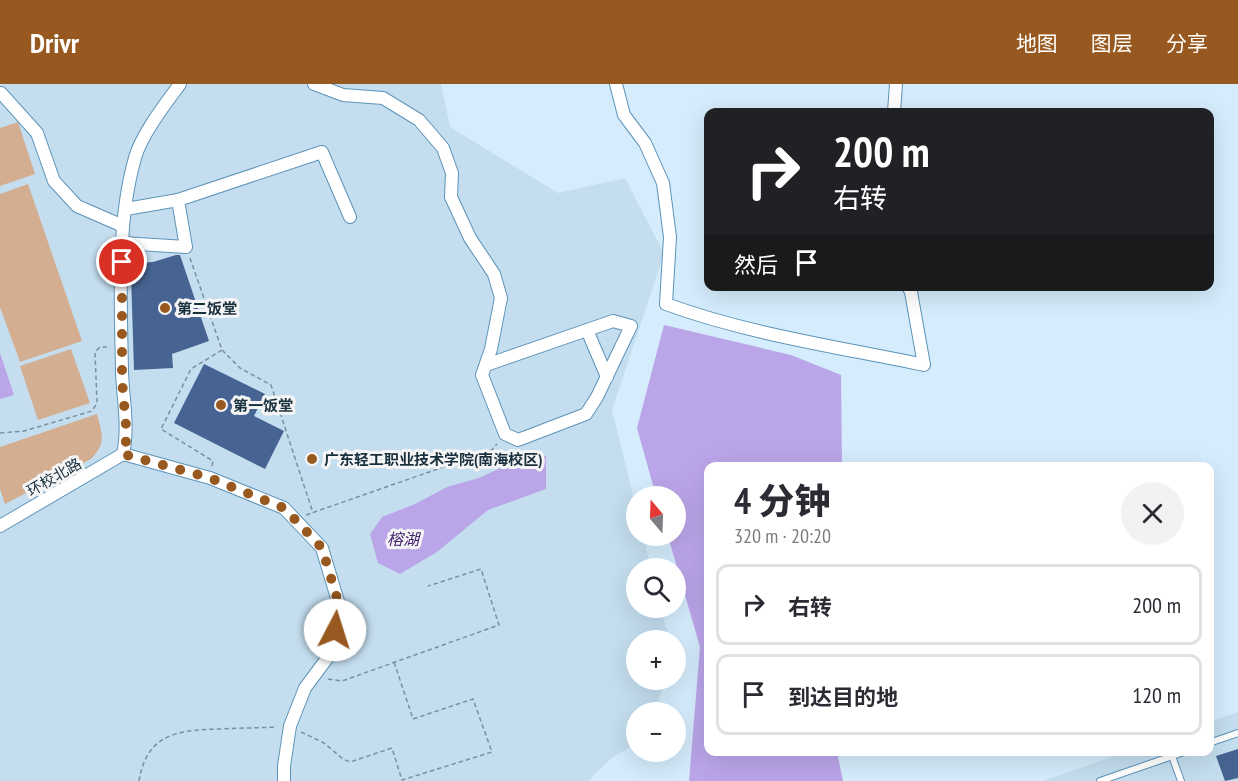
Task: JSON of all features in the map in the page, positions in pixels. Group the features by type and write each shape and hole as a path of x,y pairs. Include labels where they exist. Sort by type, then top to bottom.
{"street":[{"path":"180,84 160,110 135,156 123,226 122,348 127,437 123,454 210,478 284,508 322,548 340,608 331,653 305,688 290,726 284,781"},
{"path":"314,84 343,95 383,98 419,120 443,147 452,173 451,197 470,238 494,274 501,298 491,349 482,375 505,434 518,440 586,414 597,398 631,326 613,321 486,365"},
{"path":"616,84 624,115 645,143 663,183 670,237 666,304 771,333 924,365 910,291"},
{"path":"894,108 896,84"},
{"path":"2,93 37,133 54,181 77,206 123,226"},
{"path":"126,209 178,200 322,152 350,217"},
{"path":"122,243 186,247 178,200"},
{"path":"587,330 607,377"},
{"name":"环校北路","path":"0,526 123,454"}],"lane":[{"path":"1214,741 1238,733"},
{"path":"1100,781 1172,756 1181,781"}],"path":[{"path":"186,247 222,350 240,368 271,385 313,513"},
{"path":"0,433 24,432 92,411 97,403 95,352 100,347 122,348"},
{"path":"210,478 213,461 161,429 192,369 222,350"},
{"path":"295,519 492,450 505,434"},
{"path":"316,673 332,681 342,681 500,625 481,569 428,586"},
{"path":"138,781 142,764 159,741 184,730 290,726 324,743 350,762 392,748 402,780 492,752 473,699 413,719 394,662"}],"shaded area":[{"name":"广东轻工职业技术学院(南海校区)","path":"0,84 441,84 450,127 558,193 625,178 664,254 612,410 631,486 626,486 626,546 646,546 648,558 626,558 626,618 664,618 666,630 626,630 626,690 662,690 658,702 626,702 626,750 613,757 588,781 0,781"},
{"path":"18,122 35,174 0,186 0,128"},
{"path":"28,184 82,341 20,362 0,307 0,194"},
{"path":"71,349 90,403 38,420 20,366"},
{"path":"97,414 102,438 99,448 91,459 5,504 0,489 0,447"},
{"path":"1238,712 1238,781 1043,781 1115,756 1214,756 1214,720"}],"water":[{"path":"664,325 791,355 841,375 842,462 704,462 704,756 838,756 843,781 689,781 700,647 686,598 686,558 674,558 671,546 686,546 686,486 653,486 637,428"},
{"path":"0,353 14,395 0,399"},
{"name":"榕湖","path":"526,456 546,456 546,489 488,510 437,552 400,574 378,563 370,534 382,517 415,504 447,487 479,478"}],"building":[{"name":"第二饭堂","path":"180,255 209,341 172,354 173,368 134,370 131,275 140,275 140,263 153,262"},
{"name":"第一饭堂","path":"204,364 265,394 254,416 284,431 265,469 174,423"},
{"path":"1238,749 1238,778 1225,781 1216,756"}],"place":[{"name":"第二饭堂","path":"165,308"},
{"name":"第一饭堂","path":"221,405"},
{"name":"广东轻工职业技术学院(南海校区)","path":"312,459"}],"route":[{"path":"122,262 122,380 127,437 123,454 210,478 284,508 322,548 340,608 335,630"}]}
